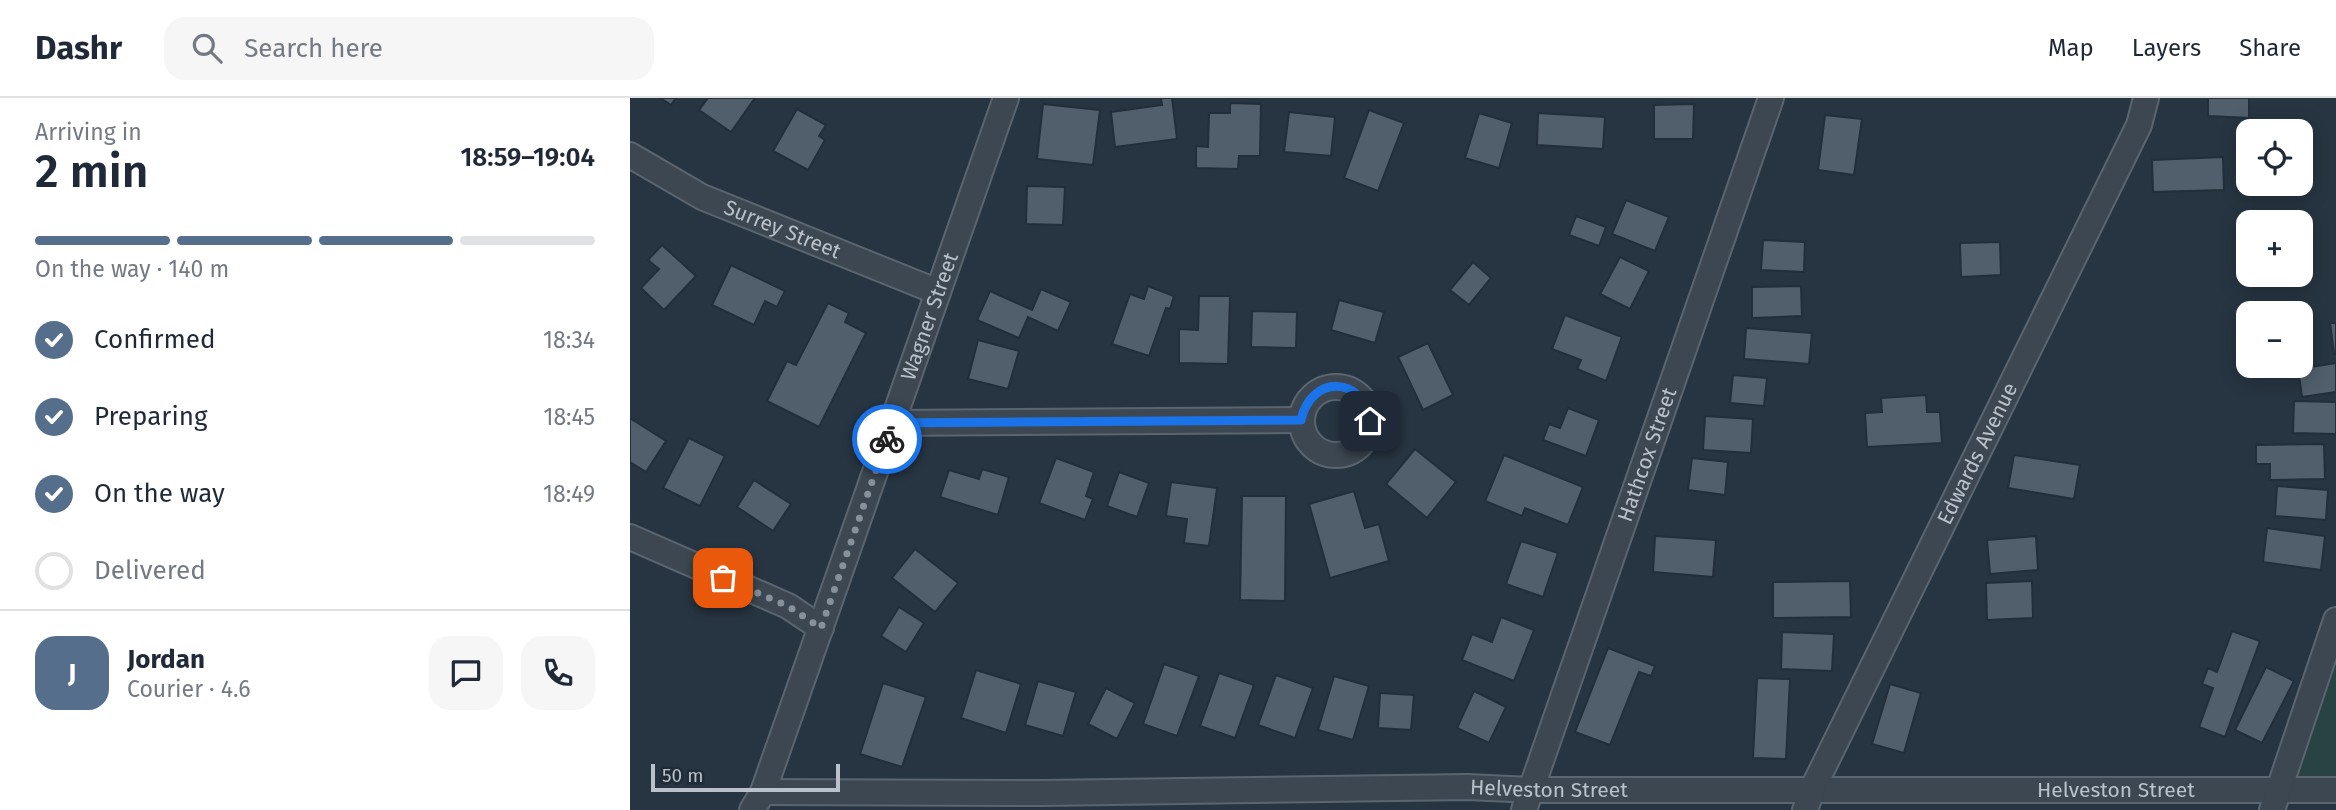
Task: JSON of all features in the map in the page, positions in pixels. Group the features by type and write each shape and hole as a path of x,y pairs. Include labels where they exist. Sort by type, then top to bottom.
{"street":[{"name":"Wagner Street","path":"757,801 821,628 1006,98"},
{"name":"Hathcox Street","path":"1528,800 1771,98"},
{"name":"Edwards Avenue","path":"1809,800 2139,125 2146,98"},
{"name":"Surrey Street","path":"630,155 702,197 938,292"},
{"path":"892,423 1301,420"},
{"path":"630,537 788,606 821,628"},
{"path":"2276,800 2336,620"},
{"name":"Helveston Street","path":"757,801 1042,793 1468,787 1528,800 2276,800 2336,790"}],"green space":[{"path":"2336,664 2336,776 2297,777"}],"building":[{"path":"660,98 676,98 671,105"},
{"path":"708,98 755,98 731,132 699,110"},
{"path":"1161,98 1172,98 1177,139 1115,147 1111,112 1162,105"},
{"path":"2208,98 2249,98 2249,118 2208,116"},
{"path":"1230,103 1261,104 1260,156 1239,156 1238,169 1196,168 1196,146 1208,147 1209,113 1230,113"},
{"path":"1043,104 1100,110 1093,165 1037,159"},
{"path":"1694,104 1693,139 1654,139 1654,105"},
{"path":"797,109 826,125 819,136 825,140 808,170 773,151"},
{"path":"1369,110 1404,123 1378,191 1344,178"},
{"path":"1289,112 1335,117 1331,156 1284,152"},
{"path":"1479,113 1512,123 1499,168 1465,158"},
{"path":"1538,113 1605,117 1603,149 1537,145"},
{"path":"1825,115 1862,119 1854,175 1818,170"},
{"path":"2223,157 2224,190 2153,192 2152,160"},
{"path":"1027,186 1065,187 1063,225 1026,224"},
{"path":"1626,200 1669,217 1655,251 1612,234"},
{"path":"1576,216 1606,227 1599,246 1569,235"},
{"path":"1763,240 1805,242 1804,272 1761,270"},
{"path":"2000,242 2001,275 1961,277 1960,243"},
{"path":"662,245 696,276 664,310 641,288 659,269 648,260"},
{"path":"1620,257 1649,271 1630,309 1600,294"},
{"path":"1473,262 1491,278 1469,305 1450,290"},
{"path":"731,265 785,291 777,307 765,301 754,325 712,305"},
{"path":"1148,286 1174,296 1170,309 1166,308 1149,356 1112,344 1130,294 1144,299"},
{"path":"1801,286 1802,316 1752,318 1752,287"},
{"path":"1041,289 1071,302 1058,331 1028,317 1019,338 977,320 990,291 1032,310"},
{"path":"1199,296 1230,296 1228,364 1179,363 1179,329 1198,330"},
{"path":"1339,300 1384,312 1375,343 1331,330"},
{"path":"828,303 849,313 845,322 866,333 819,427 767,401 787,361 796,365"},
{"path":"1252,311 1297,312 1296,348 1251,347"},
{"path":"1565,315 1622,337 1606,381 1577,369 1581,360 1552,349"},
{"path":"2330,323 2336,323 2336,354 2334,354"},
{"path":"1746,328 1812,333 1809,364 1744,359"},
{"path":"978,340 1019,351 1008,389 968,379"},
{"path":"1428,343 1453,395 1423,410 1398,357"},
{"path":"2336,363 2336,392 2302,397 2299,378 2313,378 2313,367"},
{"path":"1733,375 1767,378 1764,406 1730,403"},
{"path":"1926,395 1927,412 1940,412 1942,443 1867,447 1865,413 1882,412 1881,398"},
{"path":"2294,401 2336,402 2336,434 2293,433"},
{"path":"1568,408 1599,420 1586,456 1543,440 1549,424 1560,428"},
{"path":"1705,416 1753,419 1751,453 1703,450"},
{"path":"630,418 666,441 646,472 630,462"},
{"path":"689,438 725,456 700,506 663,488"},
{"path":"2324,444 2325,479 2270,480 2270,464 2256,464 2256,445"},
{"path":"1415,449 1456,482 1427,518 1386,484"},
{"path":"1504,455 1583,487 1568,525 1525,508 1522,516 1485,501"},
{"path":"2014,455 2080,465 2074,499 2008,488"},
{"path":"1056,458 1094,472 1086,496 1093,499 1085,520 1039,503"},
{"path":"1692,458 1728,462 1725,495 1688,490"},
{"path":"982,469 1009,477 998,515 940,497 949,470 979,479"},
{"path":"1119,472 1149,483 1137,517 1107,506"},
{"path":"754,480 791,504 773,531 737,507"},
{"path":"1171,482 1217,488 1209,546 1184,543 1187,519 1166,516"},
{"path":"2277,486 2328,490 2326,520 2275,516"},
{"path":"1354,491 1365,528 1379,524 1389,561 1330,578 1309,504"},
{"path":"1242,496 1286,496 1285,601 1240,600"},
{"path":"2267,528 2325,536 2321,570 2263,562"},
{"path":"1655,536 1716,540 1713,577 1653,572"},
{"path":"2036,536 2038,570 1990,574 1987,540"},
{"path":"1521,541 1558,553 1543,597 1506,584"},
{"path":"915,549 958,583 935,612 892,578"},
{"path":"1850,581 1851,617 1773,618 1773,582"},
{"path":"2032,581 2033,618 1987,620 1986,583"},
{"path":"899,607 924,623 906,652 881,636"},
{"path":"1501,617 1534,630 1514,681 1462,660 1472,634 1492,642"},
{"path":"2232,631 2260,641 2225,737 2199,727 2213,688 2202,684 2208,668 2217,672"},
{"path":"1782,632 1834,634 1832,671 1781,669"},
{"path":"1608,648 1655,666 1651,676 1639,672 1610,745 1575,732"},
{"path":"1164,664 1199,676 1177,736 1143,724"},
{"path":"2266,667 2294,681 2262,743 2235,730"},
{"path":"976,670 1021,684 1006,733 961,718"},
{"path":"1219,673 1254,685 1235,738 1200,726"},
{"path":"1276,675 1313,688 1295,738 1258,725"},
{"path":"1334,676 1369,686 1353,740 1318,730"},
{"path":"1757,678 1790,679 1786,759 1753,758"},
{"path":"1038,681 1076,692 1063,736 1025,725"},
{"path":"883,683 926,697 902,767 860,754"},
{"path":"1890,684 1921,693 1904,753 1872,744"},
{"path":"1106,688 1135,703 1117,739 1088,724"},
{"path":"1474,691 1506,707 1489,743 1457,728"},
{"path":"1380,693 1414,695 1411,730 1378,728"}],"way so far":[{"path":"723,578 788,606 821,628 887,439"}],"route":[{"path":"887,439 892,423 1301,420 1310,398 1319,390 1331,387 1354,391 1363,399 1370,421"}]}
